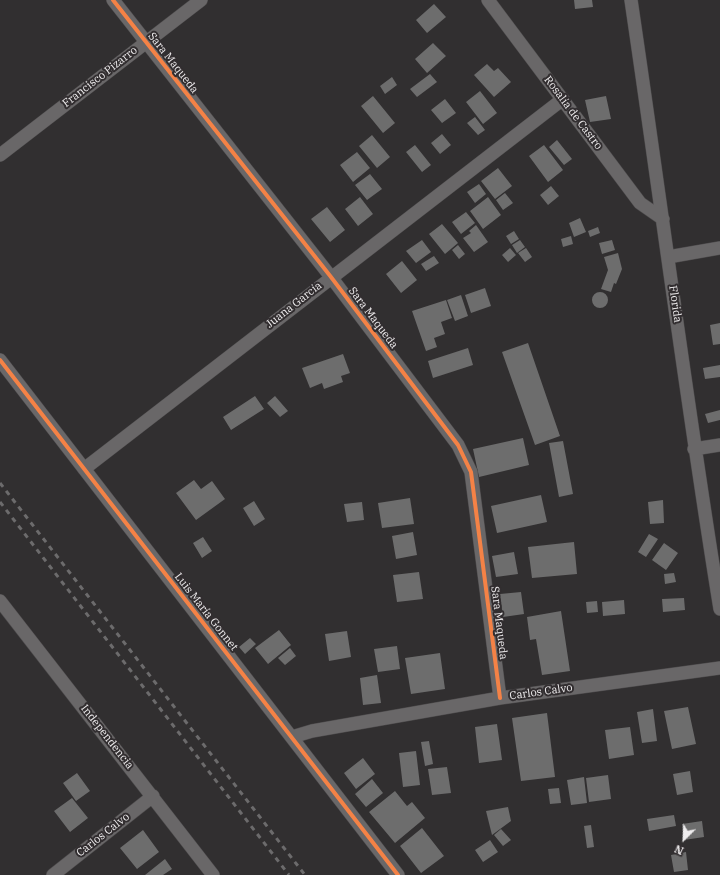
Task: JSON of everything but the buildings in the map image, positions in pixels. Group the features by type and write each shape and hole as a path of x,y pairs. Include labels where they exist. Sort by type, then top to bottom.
{"street":[{"name":"Sara Maqueda","path":"114,0 145,42 331,277 458,445 471,472 500,698"},
{"name":"Francisco Pizarro","path":"0,156 201,0"},
{"name":"Rosalía de Castro","path":"488,0 640,203 663,219"},
{"name":"Florida","path":"631,0 663,219 694,449 720,608"},
{"name":"Juana García","path":"84,469 563,99"},
{"path":"668,257 720,248"},
{"name":"Luis María Gonnet","path":"0,360 398,875"},
{"path":"694,449 720,445"},
{"name":"Independencia","path":"0,601 213,875"},
{"name":"Carlos Calvo","path":"292,737 312,731 500,698 720,668"},
{"name":"Carlos Calvo","path":"53,875 153,796"}],"railway":[{"path":"0,483 305,875"},
{"path":"0,502 289,875"}],"cycle path":[{"path":"113,0 331,277 458,445 471,472 500,698"},
{"path":"0,360 398,875"}]}
